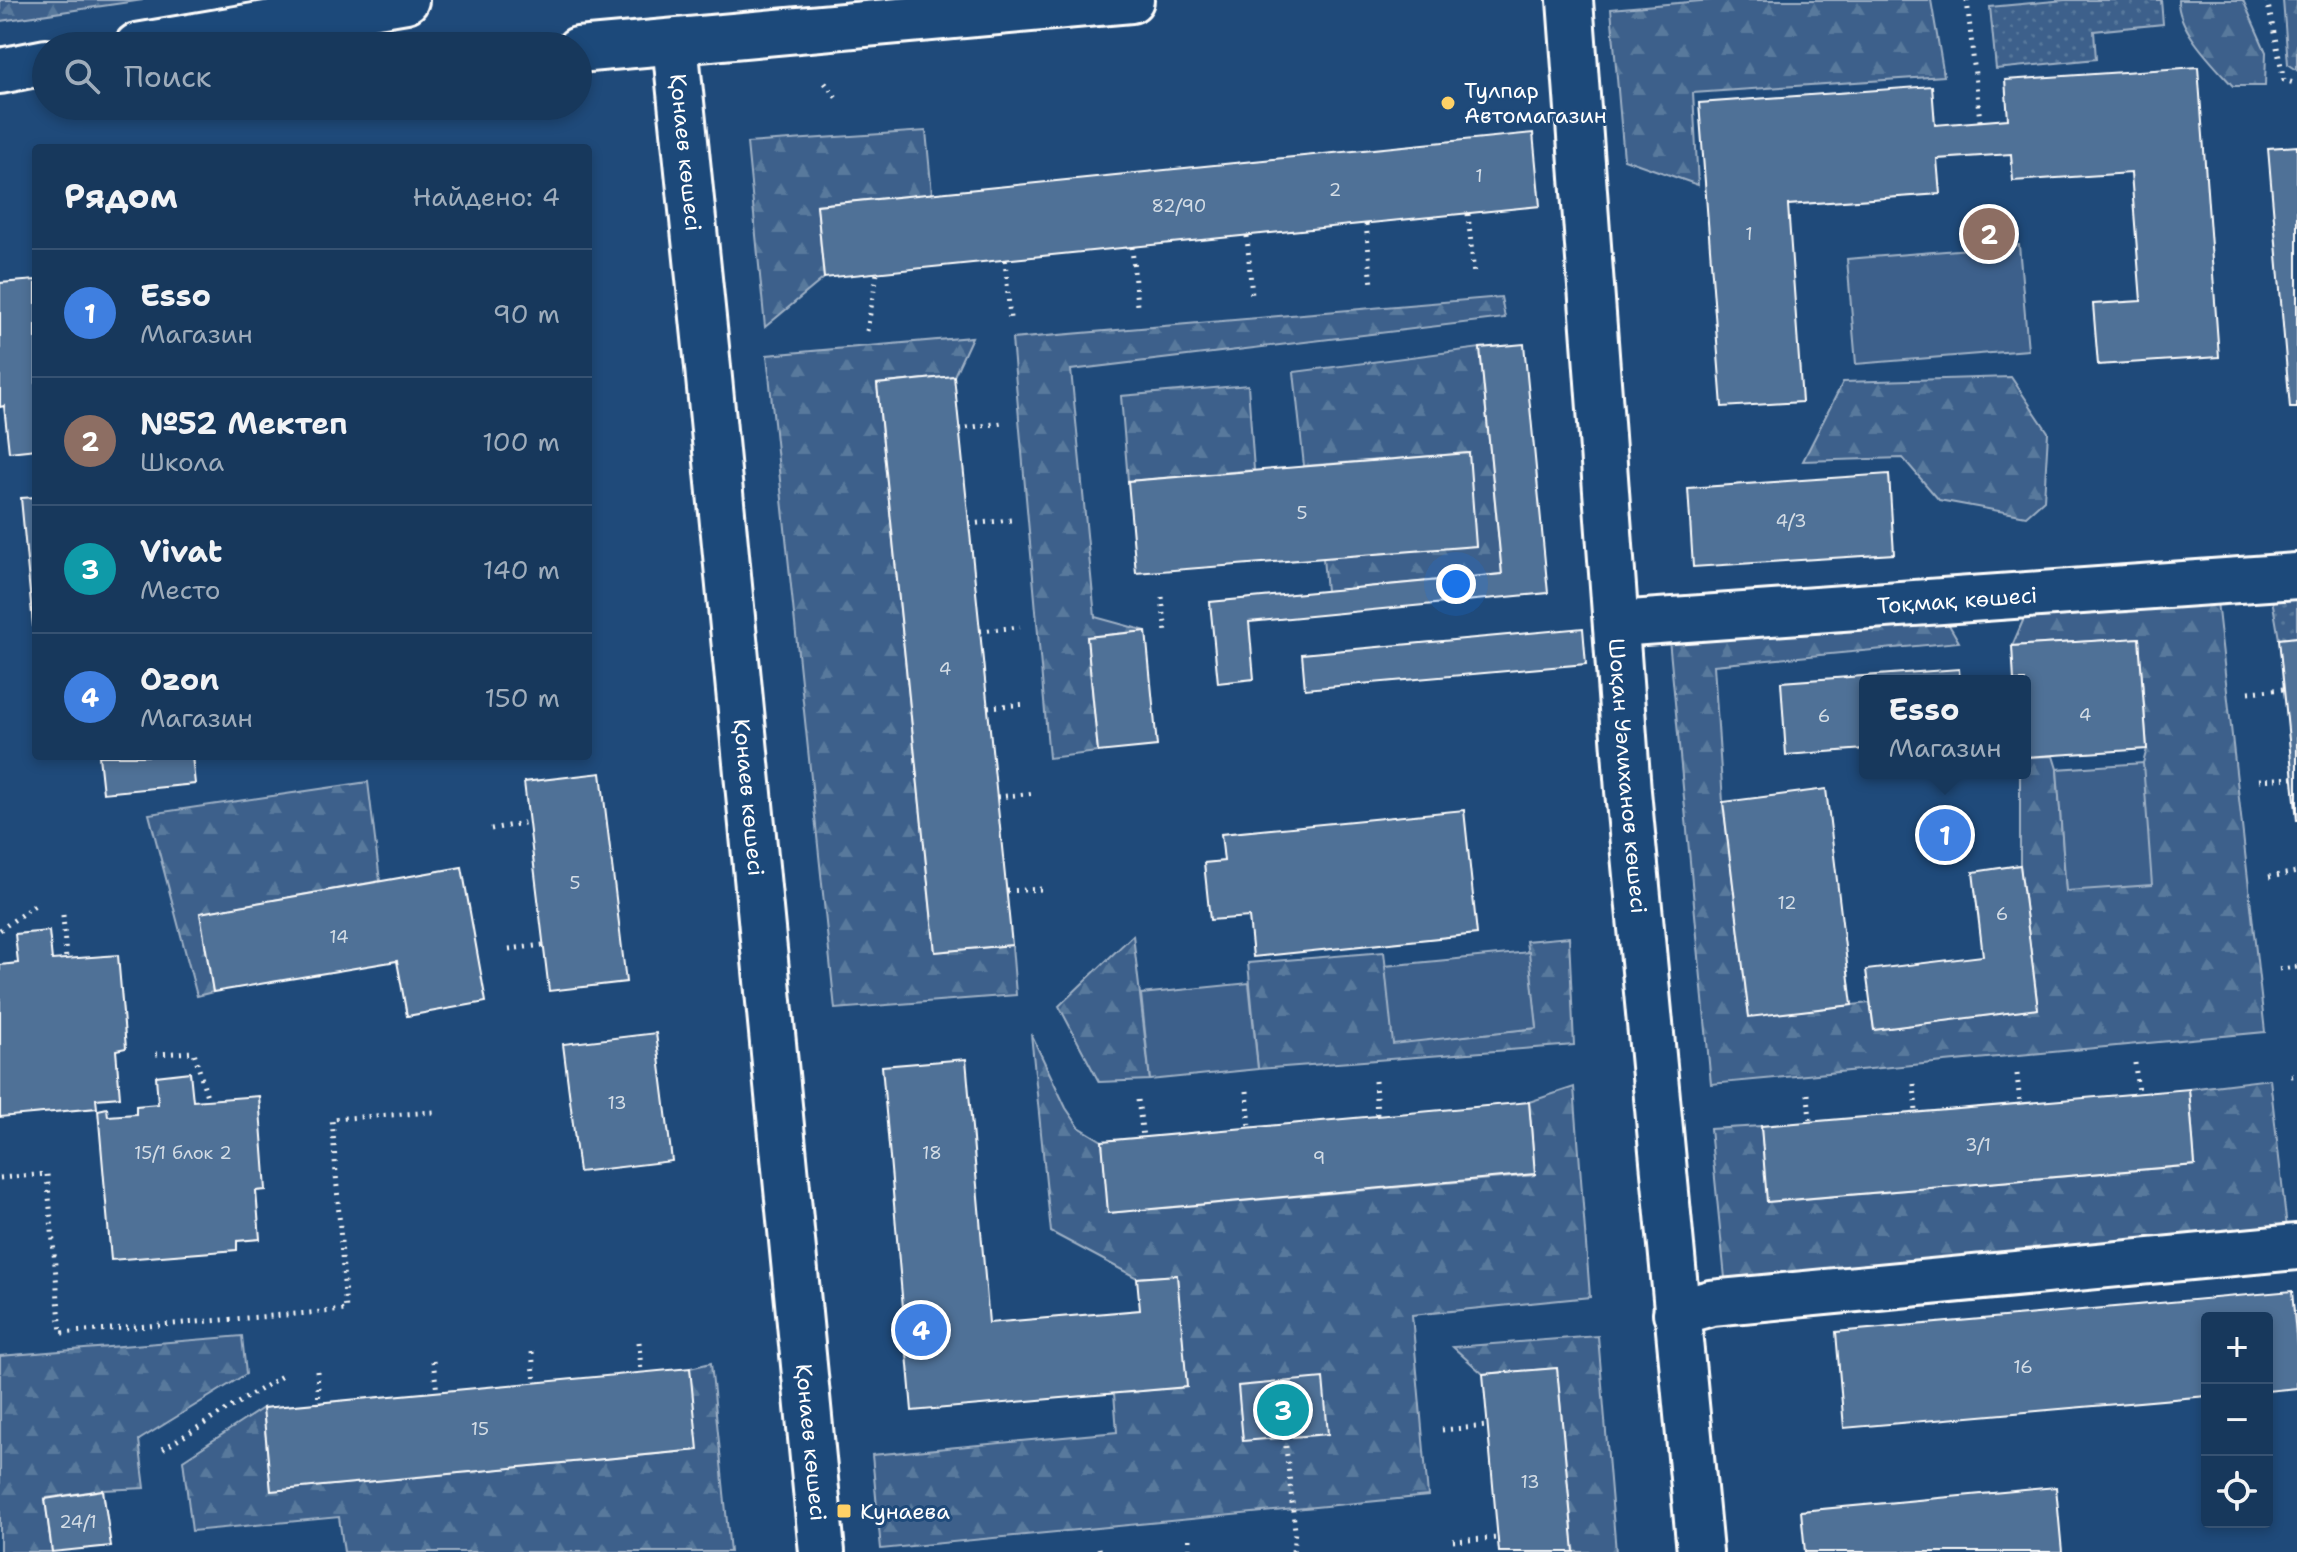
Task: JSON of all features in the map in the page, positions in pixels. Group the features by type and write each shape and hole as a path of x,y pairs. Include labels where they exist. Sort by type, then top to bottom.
{"street":[{"path":"219,32 406,0"},
{"path":"592,49 1131,0"},
{"name":"Шоқан Уәлиханов көшесі","path":"1570,0 1628,791 1700,1552"},
{"name":"Қонаев көшесі","path":"675,43 822,1552"},
{"path":"0,71 32,65"},
{"path":"0,82 32,81"},
{"name":"Тоқмақ көшесі","path":"1616,624 2297,576"},
{"path":"1676,1313 1711,1303 2297,1247"}],"path":[{"path":"1967,0 1980,121"},
{"path":"2267,0 2284,80 2297,84"},
{"path":"825,83 839,101"},
{"path":"1468,214 1474,275"},
{"path":"1366,224 1372,285"},
{"path":"1247,236 1252,296"},
{"path":"1132,247 1137,306"},
{"path":"1005,260 1010,318"},
{"path":"867,331 877,273"},
{"path":"959,429 1002,423"},
{"path":"969,524 1011,520"},
{"path":"1162,597 1166,633"},
{"path":"980,631 1020,627"},
{"path":"2249,692 2284,689"},
{"path":"988,707 1027,704"},
{"path":"2259,780 2293,778"},
{"path":"997,797 1035,793"},
{"path":"491,829 529,822"},
{"path":"2269,877 2297,872"},
{"path":"1007,891 1043,889"},
{"path":"0,930 39,902"},
{"path":"63,915 66,959"},
{"path":"509,949 543,945"},
{"path":"2279,969 2297,967"},
{"path":"156,1054 194,1052 208,1100"},
{"path":"2135,1063 2138,1093"},
{"path":"2017,1074 2020,1104"},
{"path":"1375,1081 1377,1116"},
{"path":"1914,1084 1916,1112"},
{"path":"1247,1091 1250,1127"},
{"path":"1808,1094 1810,1122"},
{"path":"1138,1100 1143,1137"},
{"path":"0,1178 47,1174 61,1333 346,1310 332,1119 434,1112"},
{"path":"639,1342 641,1373"},
{"path":"532,1352 535,1383"},
{"path":"433,1361 437,1392"},
{"path":"317,1371 319,1404"},
{"path":"163,1449 285,1374"},
{"path":"1442,1430 1488,1426"},
{"path":"1285,1438 1295,1530 1293,1552"},
{"path":"1453,1541 1498,1538"},
{"path":"1189,1539 1189,1552"}],"green space":[{"path":"0,0 143,0 0,21"},
{"path":"1712,0 1931,0 1944,76 1693,93 1698,185 1624,159 1611,9"},
{"path":"2065,0 2161,0 2163,24 2094,31 2096,59 1996,69 1990,7"},
{"path":"2178,0 2243,0 2266,52 2265,86 2233,86 2190,34 2179,11"},
{"path":"2283,0 2297,0 2297,70 2288,64"},
{"path":"926,131 932,194 817,205 824,278 765,327 747,143"},
{"path":"2019,245 2028,350 1856,364 1847,259"},
{"path":"1501,297 1505,318 1071,370 1095,617 1146,631 1087,637 1098,752 1049,758 1012,339"},
{"path":"972,337 954,376 877,384 935,952 1012,945 1016,995 835,1009 767,355"},
{"path":"1480,348 1502,574 1326,591 1323,558 1468,453 1304,466 1294,372"},
{"path":"2011,377 2048,432 2044,500 2026,516 1939,500 1903,458 1803,461 1843,382"},
{"path":"1248,385 1254,470 1128,481 1121,396"},
{"path":"2297,597 2297,637 2279,639 2272,599"},
{"path":"2217,601 2265,1032 1711,1084 1669,639 1945,618 1959,642 1714,665 1723,802 1749,1016 1870,1003 1874,1030 2038,1009 2020,865 2020,779 2031,779 2031,757 2053,756 2057,769 2066,891 2143,763 2147,749 2139,638 2012,646 2025,616"},
{"path":"2143,763 2152,885 2066,891 2057,769"},
{"path":"368,782 380,881 200,913 213,992 197,996 149,814"},
{"path":"1133,935 1150,1080 1099,1082 1059,1006"},
{"path":"1569,937 1574,1045 1258,1069 1248,963 1384,952 1394,1043 1537,1028 1526,941"},
{"path":"1529,952 1537,1028 1393,1044 1385,966"},
{"path":"1249,983 1258,1069 1150,1080 1141,994"},
{"path":"1031,1034 1066,1108 1079,1127 1102,1141 1109,1213 1535,1175 1529,1102 1574,1087 1590,1297 1412,1315 1428,1496 881,1549 872,1455 1117,1432 1114,1393 1186,1387 1176,1275 1137,1278 1051,1232"},
{"path":"2270,1079 2287,1228 1725,1278 1710,1129 1761,1126 1768,1202 2195,1165 2189,1089"},
{"path":"242,1336 246,1374 139,1440 145,1488 45,1498 52,1552 0,1552 0,1356"},
{"path":"1598,1336 1616,1552 1574,1552 1557,1368 1483,1374 1453,1347"},
{"path":"711,1363 730,1552 344,1552 339,1517 192,1531 183,1460 263,1408 271,1491 697,1450 690,1368"}],"building":[{"path":"2198,67 2219,357 2098,365 2093,304 2141,301 2131,173 2013,181 2011,154 1937,159 1940,194 1788,205 1802,402 1722,407 1699,103 1932,86 1935,125 2008,119 2005,80"},
{"path":"1533,133 1540,206 824,278 817,205"},
{"path":"2297,146 2297,408 2290,408 2268,148"},
{"path":"32,280 32,449 9,452 4,406 0,407 0,283"},
{"path":"1524,344 1548,593 1249,622 1254,679 1218,683 1210,602 1502,574 1480,348"},
{"path":"954,376 1012,945 935,952 877,384"},
{"path":"1469,453 1476,546 1136,573 1128,481"},
{"path":"1889,474 1894,554 1693,567 1688,488"},
{"path":"32,497 32,615 21,498"},
{"path":"1583,628 1586,664 1305,689 1302,654"},
{"path":"1146,631 1157,746 1098,752 1087,637"},
{"path":"2297,637 2297,821 2279,639"},
{"path":"2139,638 2147,749 2031,757 2031,675 2014,675 2012,646"},
{"path":"1959,669 1960,675 1877,675"},
{"path":"1859,676 1859,749 1786,755 1781,682"},
{"path":"99,760 192,760 195,784 103,793"},
{"path":"601,773 626,982 549,991 524,782"},
{"path":"1826,789 1852,1005 1749,1017 1723,802"},
{"path":"1464,810 1477,934 1253,957 1249,917 1210,920 1204,863 1224,861 1221,834"},
{"path":"2020,865 2038,1009 1874,1030 1866,970 1983,956 1973,872"},
{"path":"462,867 486,1002 407,1016 397,961 213,992 200,913"},
{"path":"49,931 52,960 118,955 126,1048 116,1050 120,1097 96,1099 97,1108 0,1117 0,965 18,963 15,934"},
{"path":"656,1033 672,1161 579,1172 563,1044"},
{"path":"966,1059 989,1323 1140,1310 1137,1278 1177,1275 1187,1387 912,1411 882,1066"},
{"path":"190,1072 193,1101 259,1096 266,1190 256,1191 260,1239 237,1241 237,1250 111,1260 98,1110 107,1108 108,1116 136,1114 136,1106 158,1104 156,1076"},
{"path":"2189,1089 2195,1165 1767,1202 1761,1126"},
{"path":"1529,1102 1535,1174 1108,1213 1102,1141"},
{"path":"2292,1291 2297,1388 2273,1390 2273,1312 2201,1312 2201,1397 1844,1428 1836,1332"},
{"path":"690,1368 698,1450 271,1491 263,1408"},
{"path":"1557,1368 1574,1552 1499,1552 1483,1374"},
{"path":"1323,1378 1328,1434 1243,1441 1238,1386"},
{"path":"2056,1487 2062,1552 1805,1552 1801,1511"},
{"path":"103,1490 111,1546 52,1552 45,1499"}],"place":[{"name":"Тулпар Автомагазин","path":"1448,103"},
{"name":"№52 Мектеп","path":"1989,234"},
{"name":"Esso","path":"1945,835"},
{"name":"Ozon","path":"921,1330"},
{"name":"Vivat","path":"1283,1410"},
{"name":"Кунаева","path":"844,1511"}]}
